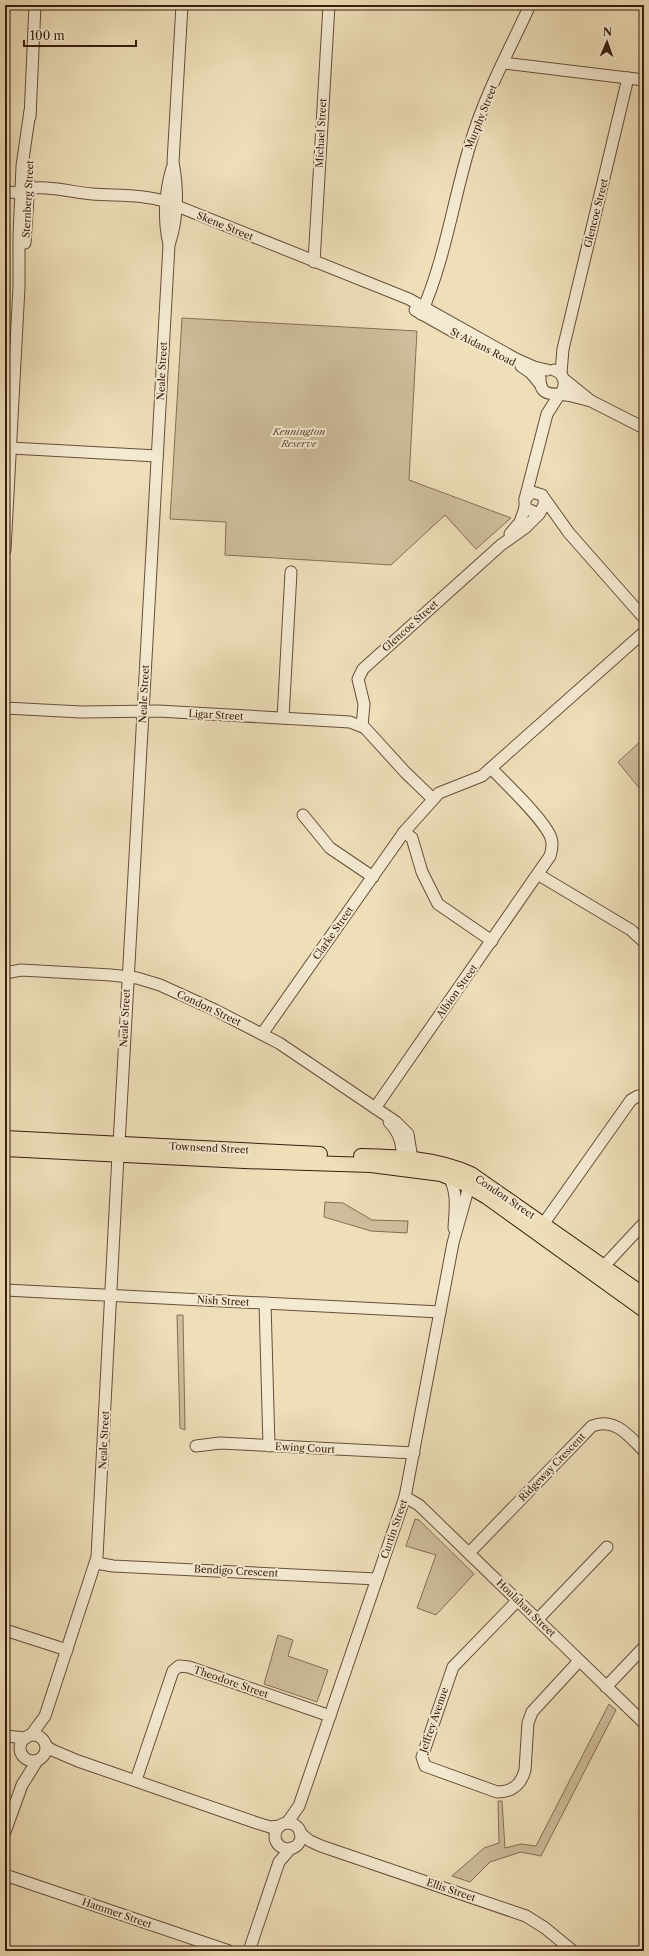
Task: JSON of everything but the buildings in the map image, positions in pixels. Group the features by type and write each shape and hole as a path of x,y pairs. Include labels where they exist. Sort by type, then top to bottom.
{"main road":[{"name":"Townsend Street","path":"5,1138 256,1162 407,1162"},
{"name":"Townsend Street","path":"5,1149 119,1149"},
{"name":"Condon Street","path":"407,1162 443,1164 471,1174 544,1223 600,1270 644,1310"},
{"name":"Condon Street","path":"407,1162 469,1186 600,1270 644,1295"},
{"path":"407,1162 426,1165 463,1176 469,1186"}],"street":[{"name":"Sternberg Street","path":"5,550 7,448 19,287 35,5"},
{"name":"Neale Street","path":"45,1743 45,1716 96,1562 127,977 169,245 166,229 171,204 169,180 174,162 182,5"},
{"name":"Michael Street","path":"314,262 329,5"},
{"name":"Murphy Street","path":"426,312 470,143 479,117 530,5"},
{"path":"504,63 644,80"},
{"name":"Glencoe Street","path":"563,377 563,349 628,78"},
{"name":"Skene Street","path":"5,192 25,191 142,197 171,204 354,278 426,312"},
{"name":"St Aidans Road","path":"426,312 516,359 534,367 548,370"},
{"name":"St Aidans Road","path":"426,312 525,368 543,389"},
{"name":"Glencoe Street","path":"548,370 563,349"},
{"path":"591,401 560,395 552,395 543,389 540,377 548,370 556,370 591,401 644,428"},
{"path":"560,395 564,388 563,377"},
{"name":"Glencoe Street","path":"502,544 520,522 536,464 547,414 543,389"},
{"name":"Glencoe Street","path":"547,414 560,395"},
{"path":"7,448 157,456"},
{"name":"Glencoe Street","path":"536,464 537,484 543,496"},
{"path":"569,533 556,523 539,514 525,503 532,492 543,496 569,533 644,618"},
{"path":"539,514 545,504 543,496"},
{"name":"Glencoe Street","path":"362,726 364,704 358,679 363,668 502,544 524,528 539,514"},
{"path":"283,718 291,572"},
{"name":"Clarke Street","path":"262,1034 404,832 411,818 429,798 444,785 491,768 644,632"},
{"name":"Ligar Street","path":"5,708 81,712 143,711 283,718 350,722 362,726"},
{"path":"362,726 405,772 413,786 429,798"},
{"name":"Albion Street","path":"374,1108 539,874 551,853 551,836 520,799 491,768"},
{"path":"303,815 330,848 372,877"},
{"path":"404,832 412,838 422,872 438,904 492,941"},
{"path":"539,874 642,935"},
{"name":"Condon Street","path":"5,965 21,970 127,977 149,981 178,993 262,1034 291,1050 396,1122 405,1130 410,1144 407,1162"},
{"name":"Condon Street","path":"5,973 21,970"},
{"path":"544,1223 631,1100 639,1093"},
{"name":"Curtin Street","path":"449,1177 454,1187 455,1195 454,1242"},
{"name":"Curtin Street","path":"299,1831 299,1806 405,1497 454,1242 469,1186"},
{"path":"600,1270 644,1223"},
{"name":"Nish Street","path":"5,1290 440,1312"},
{"path":"265,1303 270,1446"},
{"name":"Ridgeway Crescent","path":"469,1553 592,1426 607,1423 617,1426 644,1451"},
{"name":"Ewing Court","path":"196,1446 220,1443 414,1453"},
{"name":"Houlahan Street","path":"405,1497 419,1505 644,1723"},
{"path":"538,1619 607,1547"},
{"name":"Bendigo Crescent","path":"96,1562 113,1566 377,1579"},
{"name":"Jeffrey Avenue","path":"518,1600 453,1667 423,1752 422,1761 425,1766 497,1792 515,1788 523,1777 525,1770 528,1723 532,1712 579,1661"},
{"path":"5,1630 67,1650"},
{"path":"606,1686 644,1647"},
{"name":"Theodore Street","path":"136,1780 173,1671 179,1666 189,1667 330,1716"},
{"name":"Neale Street","path":"28,1737 45,1716"},
{"path":"5,1736 39,1736 52,1750 78,1761 270,1827 283,1824 293,1824 299,1831 300,1840 279,1862 250,1951"},
{"path":"22,1785 21,1744 28,1737"},
{"path":"5,1741 30,1761 78,1761"},
{"path":"5,1832 22,1785 39,1760 46,1753 45,1743"},
{"name":"Curtin Street","path":"283,1824 299,1806"},
{"path":"257,1823 276,1840 280,1846 293,1847"},
{"path":"279,1862 275,1833 283,1824"},
{"name":"Ellis Street","path":"299,1831 310,1841 321,1846 526,1916 545,1928 573,1951"},
{"name":"Ellis Street","path":"293,1847 321,1846"},
{"name":"Hammer Street","path":"5,1875 229,1951"}],"green space":[{"name":"Kennington Reserve","path":"182,318 417,331 409,480 511,518 476,549 445,515 391,565 225,555 226,522 170,519"},
{"path":"644,738 644,789 640,789 618,762"},
{"path":"325,1202 343,1203 372,1220 408,1221 407,1233 371,1231 324,1217"},
{"path":"177,1315 183,1315 185,1430 180,1428"},
{"path":"415,1519 419,1520 474,1574 436,1615 417,1608 436,1555 406,1546"},
{"path":"278,1635 293,1640 288,1656 328,1670 317,1702 264,1684"},
{"path":"609,1704 616,1710 541,1856 521,1852 490,1862 470,1882 452,1876 484,1848 499,1843 498,1801 502,1801 505,1848 521,1844 536,1846"}]}
